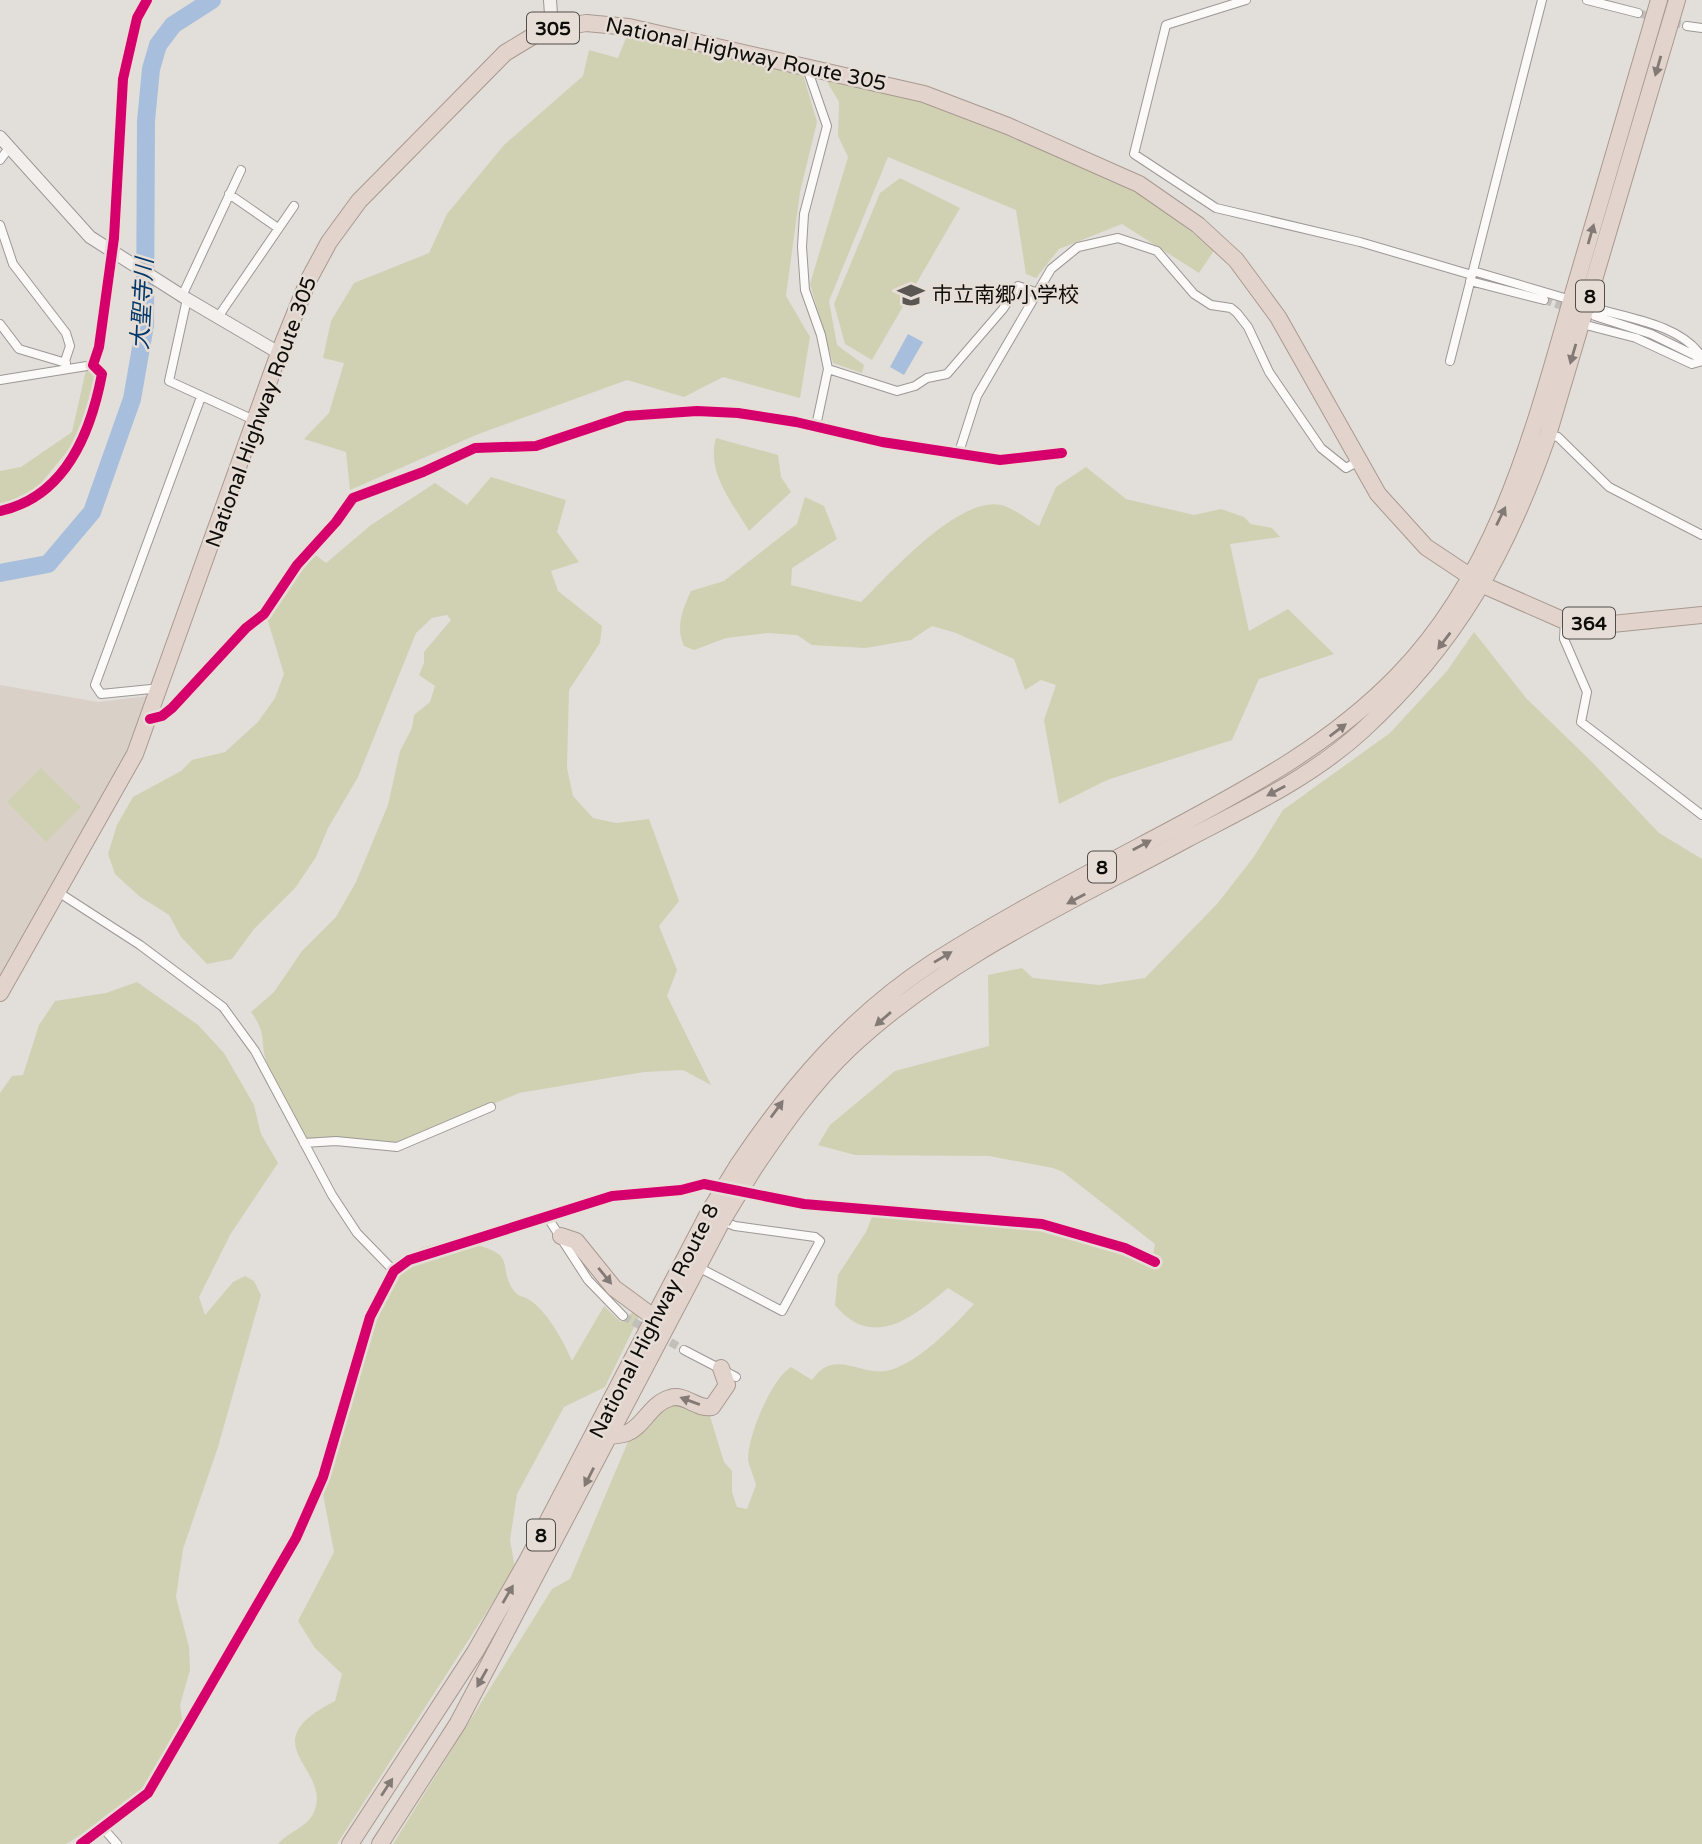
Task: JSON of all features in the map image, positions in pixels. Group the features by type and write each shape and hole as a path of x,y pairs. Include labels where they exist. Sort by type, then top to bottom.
{"highway":[{"name":"National Highway Route 8","path":"1477,581 1536,423 1584,312 1659,0"},
{"name":"National Highway Route 8","path":"350,1844 495,1617 600,1425 652,1316 745,1168 783,1100 808,1071 847,1030 930,965 1017,912 1278,772 1351,720 1426,643 1508,538 1548,435 1677,0"},
{"name":"National Highway Route 305","path":"0,993 118,788 150,719 279,353 317,262 359,201 492,64 518,44 552,29 586,23 629,26 891,84 955,104 1117,173 1181,212 1236,260 1278,317 1378,494 1413,536 1477,581"},
{"name":"364","path":"1477,581 1565,621 1612,624 1702,615"},
{"name":"National Highway Route 8","path":"380,1844 458,1723 698,1267 715,1216"},
{"path":"561,1236 576,1241 614,1288 652,1316"},
{"path":"610,1436 627,1433 653,1408 669,1398 684,1398 706,1408 712,1407 727,1385 721,1368"}],"street":[{"path":"550,0 552,29"},
{"path":"1246,0 1166,25 1134,154 1216,208 1360,242 1472,276 1651,334 1702,359"},
{"path":"1450,361 1542,0"},
{"path":"1587,0 1638,13"},
{"path":"1687,26 1702,29"},
{"path":"814,67 809,74 827,127 804,214 802,270 828,369 816,426"},
{"path":"0,137 80,227 111,251 279,353"},
{"path":"0,160 9,148"},
{"path":"241,170 184,297 169,381 256,421"},
{"path":"229,194 278,229"},
{"path":"218,317 294,206"},
{"path":"0,225 13,264 66,333 70,346 67,365"},
{"path":"959,452 977,396 1035,292 1051,269 1078,247 1118,238 1146,245 1168,263 1194,294 1212,304 1231,308 1243,319 1269,372 1332,459 1346,468 1359,461"},
{"path":"0,380 67,365 93,365 99,347 111,251"},
{"path":"1472,276 1544,300"},
{"path":"828,369 897,391 915,386 927,378 947,374 1003,309 1018,286 1035,292"},
{"path":"1584,312 1657,327 1685,341 1702,359"},
{"path":"1584,312 1692,364 1702,359"},
{"path":"0,324 19,349 67,365"},
{"path":"161,688 113,695 101,694 95,685 201,397"},
{"path":"150,719 162,716 172,708 246,628 264,614 298,565 353,498 423,472 475,448 536,446 626,416 697,411 738,413 816,426 882,442 1000,460 1062,453"},
{"path":"1548,435 1558,437 1609,487 1702,535"},
{"path":"1565,621 1564,639 1587,692 1581,722 1702,815"},
{"path":"58,892 140,945 223,1007 255,1051 332,1195 357,1233 394,1271"},
{"path":"304,1143 336,1141 397,1147 491,1107"},
{"path":"81,1844 148,1793 296,1538 323,1476 370,1317 394,1271 423,1253 612,1196 681,1190 704,1184 804,1204 1042,1224 1125,1248 1155,1262"},
{"path":"698,1267 782,1311 820,1241 815,1237 735,1226 715,1216"},
{"path":"548,1217 561,1236 567,1252 588,1280 623,1316"},
{"path":"684,1350 736,1377"},
{"path":"103,1828 117,1844"}],"shaded area":[{"path":"0,685 98,702 149,696 112,786 0,977"}],"green space":[{"path":"628,33 711,54 802,71 817,122 800,192 786,296 810,337 800,398 723,377 684,397 627,380 476,435 350,490 346,452 304,439 329,413 344,363 323,358 331,321 354,283 429,253 447,214 504,145 583,76 589,50 618,58"},
{"path":"823,75 945,103 1113,175 1215,249 1199,273 1122,224 1059,249 1036,278 1026,274 1016,210 888,157 829,301 837,345 864,365 862,373 833,363 810,284 848,157 838,136 839,102"},
{"path":"900,178 960,208 872,360 845,344 834,304 880,193"},
{"path":"86,370 98,374 85,430 32,494 0,505 0,471 21,467 72,432"},
{"path":"716,438 778,455 781,477 791,492 749,531 728,498 718,475 714,451"},
{"path":"1086,467 1126,499 1194,515 1221,509 1244,517 1251,524 1272,528 1280,537 1230,544 1249,631 1288,609 1334,654 1259,679 1232,740 1107,780 1059,804 1044,720 1056,685 1041,680 1025,690 1014,659 956,633 932,626 911,640 866,648 812,645 797,635 768,633 726,638 694,650 684,646 680,625 691,591 724,581 797,524 805,497 824,506 837,539 792,568 791,585 861,602 926,540 965,512 984,505 1001,505 1039,526 1056,487"},
{"path":"491,477 566,500 557,532 579,562 551,571 558,591 602,626 600,643 569,690 567,768 573,796 593,818 616,823 649,819 679,901 659,926 677,970 667,996 711,1085 683,1070 644,1072 519,1093 400,1144 305,1139 269,1068 260,1027 251,1012 274,992 302,951 336,917 356,882 388,805 400,751 412,728 414,715 430,702 435,686 419,675 424,663 424,652 451,620 447,615 432,618 416,633 358,777 328,828 316,857 295,888 254,929 232,959 207,964 181,937 169,915 139,896 115,874 108,854 117,825 133,797 181,771 192,760 225,752 258,722 275,698 284,674 267,618 313,553 326,563 371,525 435,483 467,505"},
{"path":"1474,632 1526,698 1592,762 1659,833 1702,859 1702,1844 393,1844 552,1589 570,1579 630,1437 663,1405 678,1402 709,1413 724,1462 732,1471 732,1492 737,1507 747,1509 756,1485 748,1459 752,1436 762,1408 784,1373 791,1367 812,1380 820,1371 838,1364 876,1371 897,1368 933,1344 974,1304 948,1288 921,1309 893,1325 864,1326 849,1319 835,1305 838,1275 866,1232 872,1217 939,1216 1007,1222 1075,1236 1145,1258 1153,1254 1155,1244 1063,1172 1053,1168 989,1156 855,1155 818,1145 830,1125 895,1071 989,1046 988,975 1022,968 1033,978 1099,985 1145,978 1217,904 1253,858 1283,810 1390,733 1447,671"},
{"path":"41,768 81,807 46,842 7,802"},
{"path":"137,982 198,1025 224,1053 254,1105 261,1134 278,1163 230,1235 199,1297 205,1315 233,1282 245,1276 254,1281 261,1295 218,1447 183,1549 176,1597 189,1647 190,1670 180,1705 183,1726 146,1785 105,1820 66,1844 0,1844 0,1093 12,1076 23,1075 39,1025 55,1001 106,993"},
{"path":"476,1245 497,1253 502,1258 514,1291 535,1304 548,1318 572,1361 604,1306 621,1322 634,1311 639,1317 605,1387 564,1407 517,1494 510,1540 515,1568 337,1844 278,1844 307,1822 314,1812 317,1796 295,1744 298,1731 310,1717 335,1701 342,1674 315,1648 298,1621 334,1552 323,1494 377,1319 394,1281 406,1267"}],"water":[{"path":"908,334 923,342 904,375 890,367"}],"waterway":[{"name":"大聖寺川","path":"0,573 48,564 92,512 132,399 145,325 146,121 151,69 158,45 173,25 212,0"}],"tunnel":[{"path":"1638,13 1687,26"},
{"path":"1544,300 1571,309"},
{"path":"623,1316 648,1330"},
{"path":"660,1336 684,1350"}],"cycle path":[{"path":"0,511 23,503 42,492 58,477 71,459 91,418 102,374 93,365 99,347 114,238 123,79 137,18 147,0"},
{"path":"150,719 162,716 172,708 246,628 264,614 297,565 336,522 353,498 423,472 475,448 536,446 626,416 697,411 738,413 796,422 882,442 1000,460 1062,453"},
{"path":"81,1844 148,1793 296,1538 323,1477 370,1317 394,1271 409,1260 612,1196 681,1190 704,1184 804,1204 1042,1224 1125,1248 1155,1262"}],"place":[{"name":"市立南郷小学校","path":"911,295"}]}
